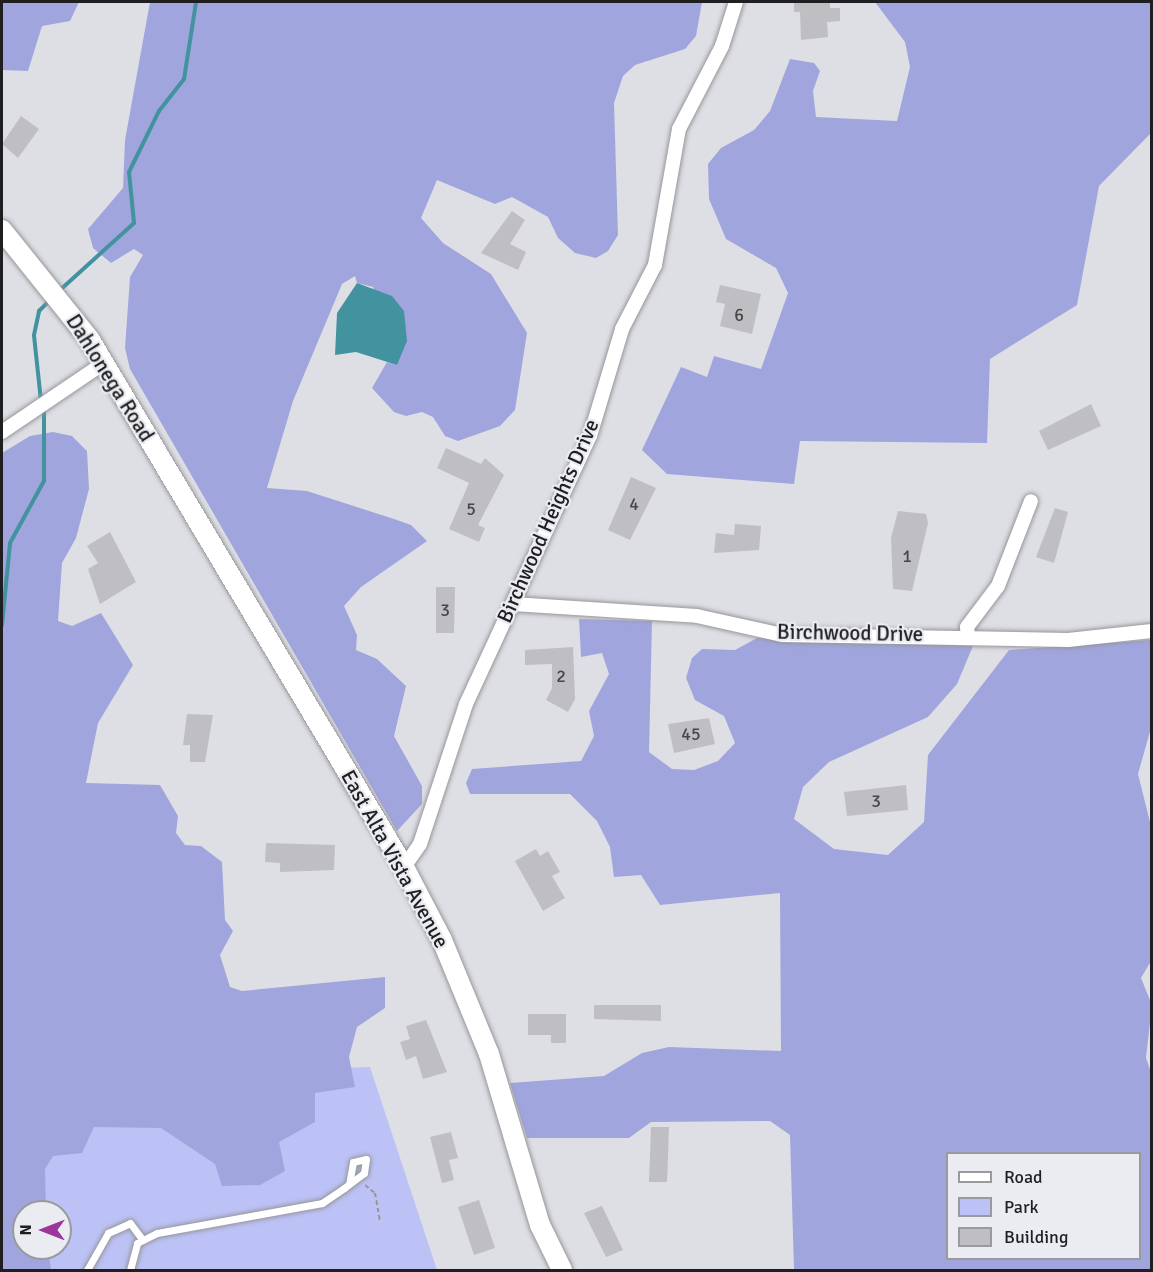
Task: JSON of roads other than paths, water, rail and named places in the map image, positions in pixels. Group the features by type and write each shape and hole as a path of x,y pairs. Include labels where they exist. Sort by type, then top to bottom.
{"main road":[{"name":"Dahlonega Road","path":"2,230 104,363 188,505"},
{"name":"East Alta Vista Avenue","path":"188,505 404,867 442,940 487,1051 540,1226 561,1270"}],"street":[{"name":"Birchwood Heights Drive","path":"404,867 420,844 453,738 590,436 622,329 655,265 679,129 722,46 736,2"},
{"path":"2,432 104,363"},
{"path":"968,635 967,627 998,586 1031,501"},
{"name":"Birchwood Drive","path":"513,604 697,616 783,634 968,635 1068,640 1152,631"}],"lane":[{"path":"130,1270 137,1243 184,1225 313,1205 349,1184 368,1169 362,1157 353,1162 349,1184"},
{"path":"87,1270 108,1233 130,1223 143,1240"}],"waterway":[{"path":"59,291 134,223 129,172 159,111 184,79 196,2"},
{"path":"41,401 34,335 39,311 49,301"},
{"path":"2,625 10,543 44,481 44,408"}]}
